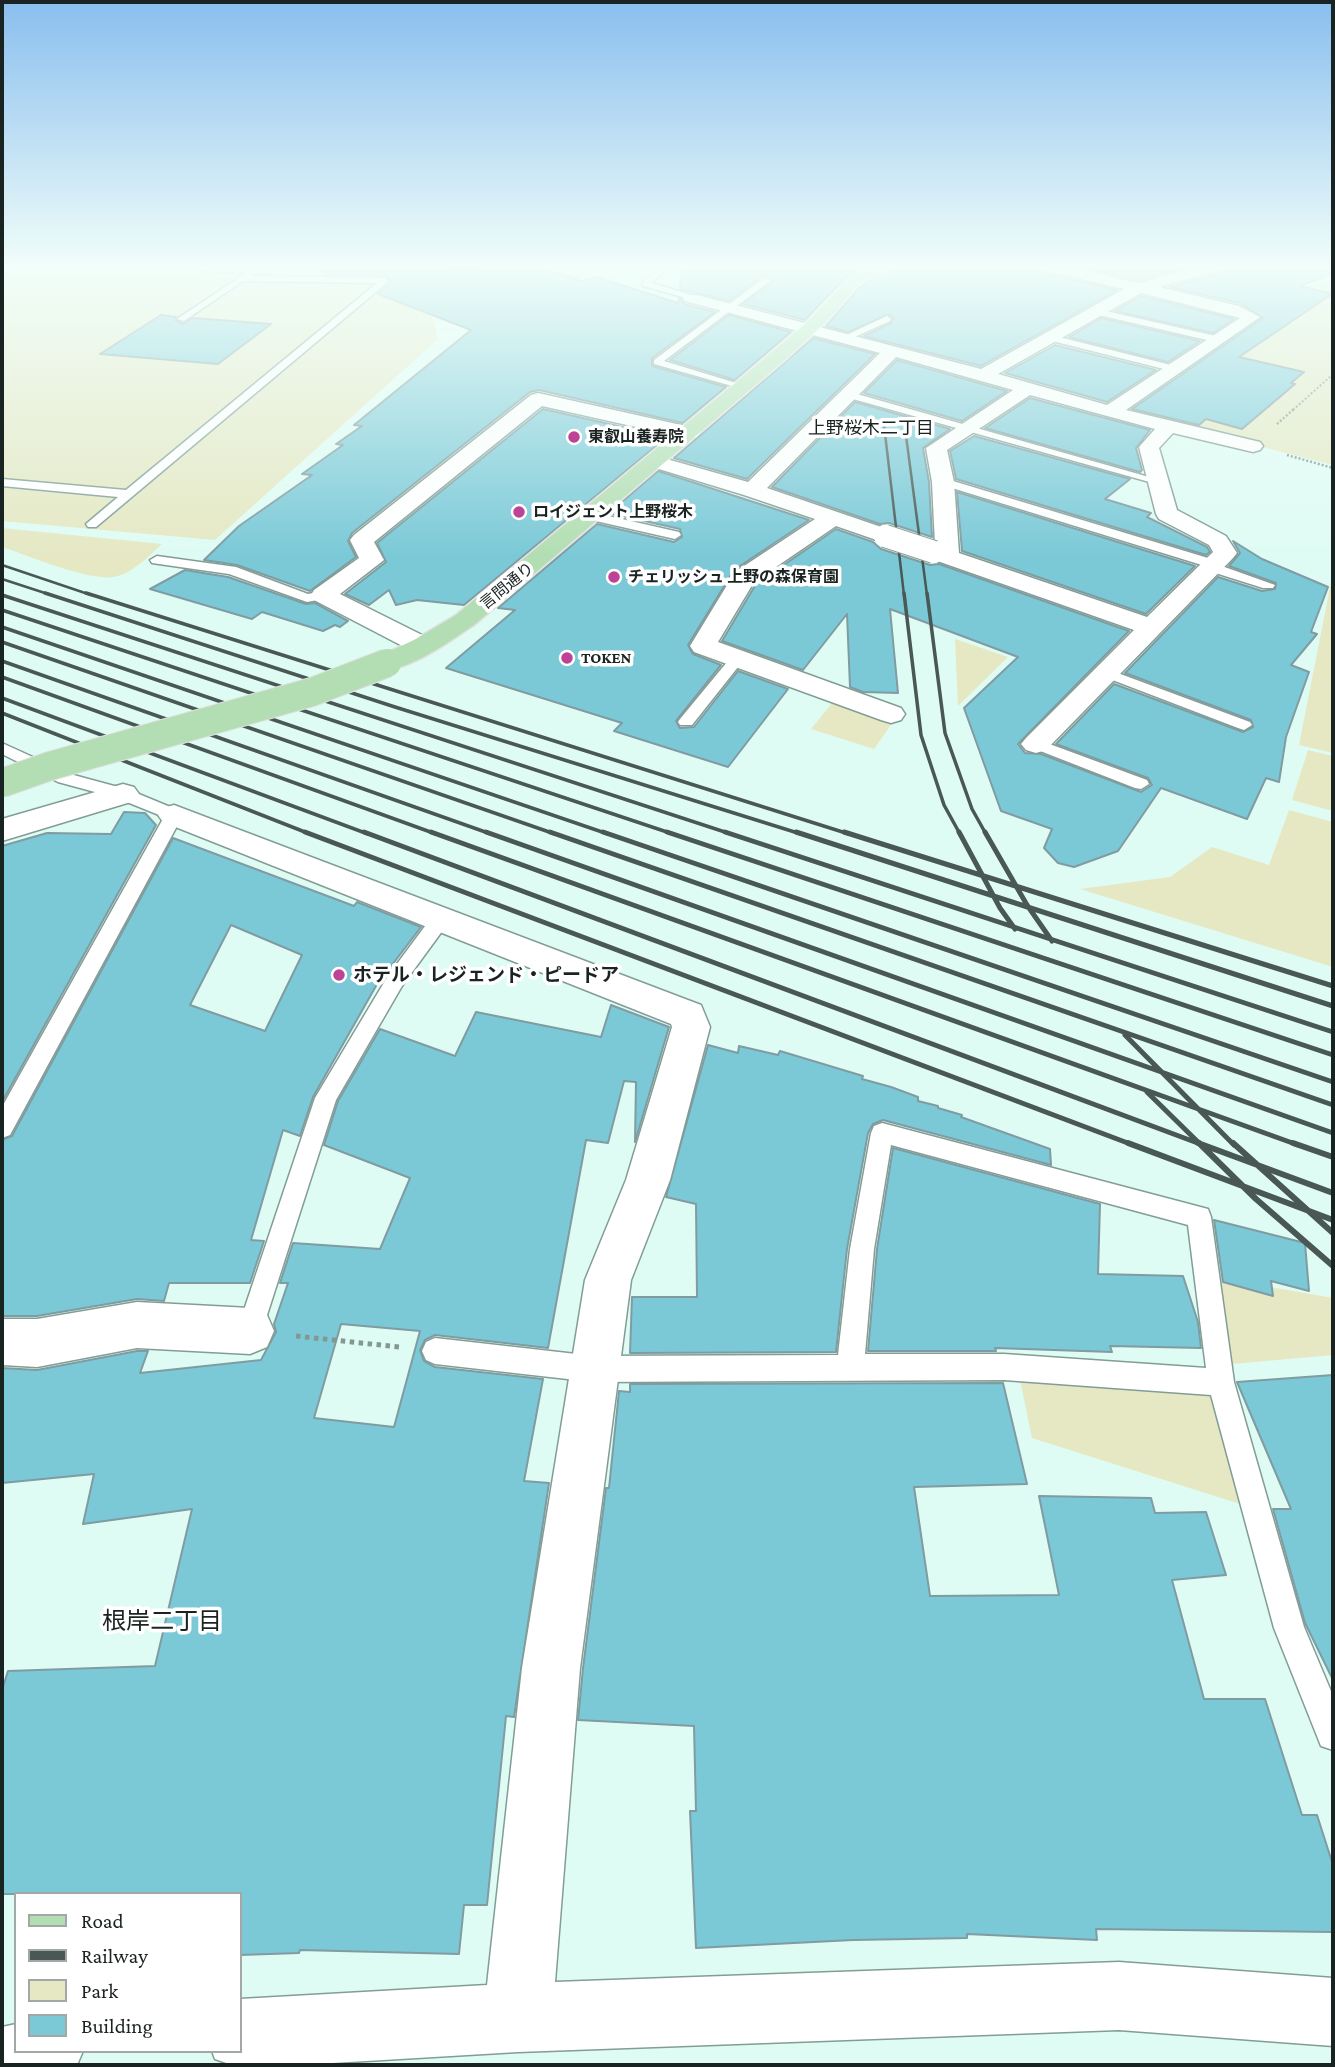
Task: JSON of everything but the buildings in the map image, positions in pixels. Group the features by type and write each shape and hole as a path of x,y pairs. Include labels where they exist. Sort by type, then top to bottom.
{"main road":[{"name":"言問通り","path":"2,783 50,766 312,692 423,646 465,620 770,363"},
{"name":"言問通り","path":"2,774 50,766"},
{"path":"2,768 50,766"},
{"path":"2,799 50,766"}],"street":[{"path":"751,490 879,363"},
{"path":"941,363 1110,412 1253,446"},
{"path":"982,374 1002,363"},
{"path":"1110,412 1184,363"},
{"path":"941,555 943,482 936,448 1028,388"},
{"path":"423,646 323,595 372,560 362,540 538,399 690,433"},
{"path":"1036,744 1225,552 1218,541 1167,514 1149,447 1170,426"},
{"path":"656,462 751,490 1151,627"},
{"path":"833,518 744,577 702,646 891,714"},
{"path":"2,830 123,794"},
{"path":"174,815 688,1016 691,1027 648,1180 608,1280 551,1668 518,2018"},
{"path":"2,1342 37,1343 137,1325 250,1331"},
{"path":"242,2034 518,2018 1119,1996 1333,2012"},
{"path":"2,2062 40,2053"}],"lane":[{"path":"92,524 286,363"},
{"path":"662,363 742,388"},
{"path":"1154,363 1176,369"},
{"path":"846,394 1157,481"},
{"path":"943,482 1268,585"},
{"path":"2,483 129,494"},
{"path":"592,516 675,535"},
{"path":"156,560 231,570 307,598 323,595"},
{"path":"686,722 737,659"},
{"path":"1107,673 1244,725"},
{"path":"1036,744 1142,784"},
{"path":"2,748 64,778 123,794 174,815 2,1128"},
{"path":"250,1331 326,1098 395,981 441,919"},
{"path":"850,1369 862,1249 882,1133 1199,1217 1221,1382 1289,1628 1333,1734"},
{"path":"435,1351 594,1368 1004,1367 1221,1382"}],"path":[{"path":"1253,446 1333,374"},
{"path":"1329,378 1333,379"},
{"path":"1253,446 1333,468"},
{"path":"250,1331 435,1351"}],"green space":[{"path":"2,363 411,363 215,540 2,521"},
{"path":"1200,363 1333,363 1333,465 1128,413"},
{"path":"2,528 162,544 142,562 118,576 93,576 2,547"},
{"path":"1333,572 1333,753 1299,745"},
{"path":"955,639 1008,657 958,706"},
{"path":"832,703 893,722 874,749 811,729"},
{"path":"1308,750 1333,756 1333,811 1292,800"},
{"path":"1289,810 1333,822 1333,967 1080,889 1170,877 1212,847 1269,865"},
{"path":"1219,1278 1333,1298 1333,1355 1232,1364"},
{"path":"1020,1380 1215,1395 1240,1504 1032,1438"}],"railway":[{"path":"884,425 904,595"},
{"path":"905,428 927,595"},
{"path":"2,565 91,595"},
{"path":"2,579 51,595"},
{"path":"45,593 395,707 801,834"},
{"path":"86,593 849,834"},
{"path":"904,593 921,735 944,805 960,834"},
{"path":"927,593 945,733 972,809 986,834"},
{"path":"2,595 731,834"},
{"path":"2,610 673,834"},
{"path":"2,627 608,834"},
{"path":"2,642 555,834"},
{"path":"2,661 491,834"},
{"path":"2,677 436,834"},
{"path":"2,698 368,834"},
{"path":"2,713 310,834"},
{"path":"305,832 1133,1145"},
{"path":"364,832 1200,1144"},
{"path":"431,832 1198,1109"},
{"path":"486,832 1162,1072"},
{"path":"550,832 1333,1105"},
{"path":"603,832 1333,1082"},
{"path":"667,832 1333,1055"},
{"path":"725,832 1014,927"},
{"path":"796,832 994,896"},
{"path":"844,832 983,876"},
{"path":"959,832 983,876"},
{"path":"985,832 1016,886"},
{"path":"983,876 1016,886"},
{"path":"983,876 994,896"},
{"path":"1016,886 1333,986"},
{"path":"1016,886 1029,907"},
{"path":"994,896 1029,907"},
{"path":"994,896 1014,927"},
{"path":"1029,907 1333,1006"},
{"path":"1029,907 1051,939"},
{"path":"1014,927 1051,939"},
{"path":"1051,939 1333,1032"},
{"path":"1125,1035 1162,1072"},
{"path":"1162,1072 1333,1133"},
{"path":"1162,1072 1198,1109"},
{"path":"1147,1092 1200,1144"},
{"path":"1198,1109 1298,1145"},
{"path":"1198,1109 1234,1145"},
{"path":"1128,1143 1243,1186"},
{"path":"1233,1143 1257,1165"},
{"path":"1293,1143 1333,1157"},
{"path":"1200,1144 1257,1165"},
{"path":"1200,1144 1243,1186"},
{"path":"1257,1165 1333,1193"},
{"path":"1257,1165 1308,1211"},
{"path":"1243,1186 1308,1211"},
{"path":"1243,1186 1333,1266"},
{"path":"1308,1211 1333,1220"},
{"path":"1308,1211 1333,1233"}],"place":[{"name":"東叡山養寿院","path":"574,437"},
{"name":"ロイジェント上野桜木","path":"519,512"},
{"name":"チェリッシュ 上野の森保育園","path":"614,577"},
{"name":"TOKEN","path":"567,658"},
{"name":"ホテル・レジェンド・ピードア","path":"339,975"}],"district":[{"name":"上野桜木二丁目","path":"871,428"},
{"name":"根岸二丁目","path":"162,1622"}]}
